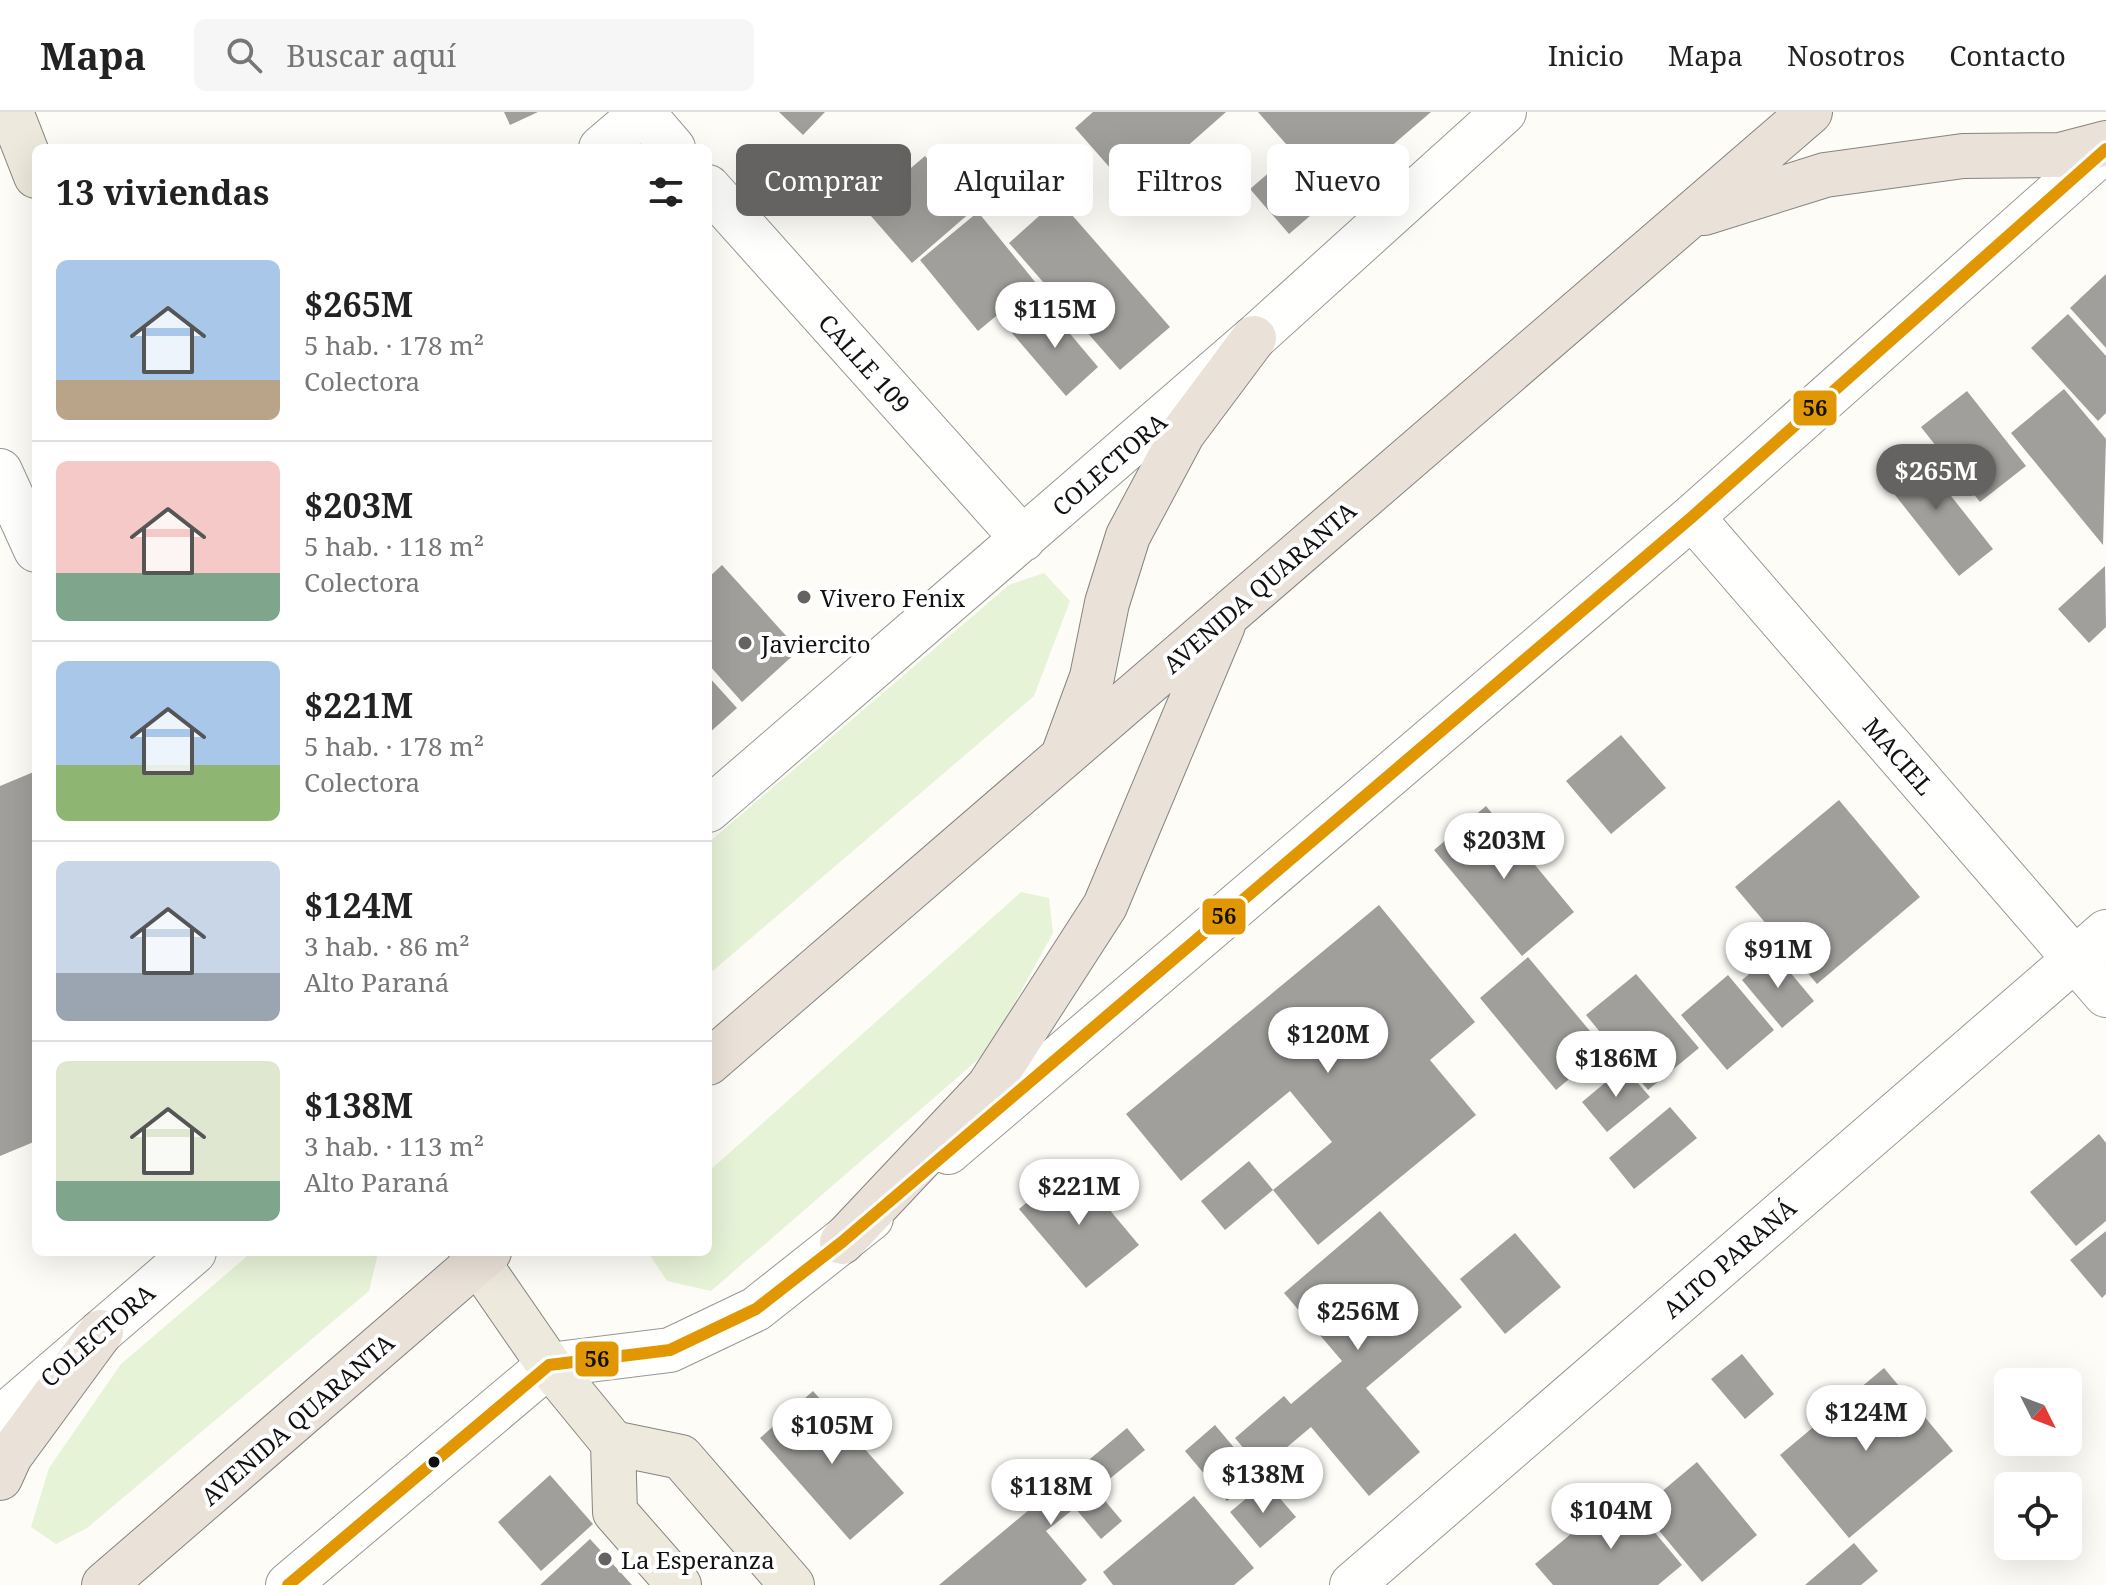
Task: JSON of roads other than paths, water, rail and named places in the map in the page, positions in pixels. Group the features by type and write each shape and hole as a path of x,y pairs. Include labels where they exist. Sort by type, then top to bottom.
{"highway":[{"name":"AVENIDA QUARANTA","path":"712,1060 1810,112"},
{"path":"1687,219 1825,175 1963,156 2060,155 2106,146"},
{"path":"1063,757 1092,677 1107,603 1128,536 1183,433 1254,338"},
{"path":"842,1242 989,1086 1105,906 1227,614"},
{"name":"AVENIDA QUARANTA","path":"104,1585 478,1256"},
{"path":"0,1478 10,1456 101,1332"}],"main road":[{"path":"11,112 32,166"},
{"path":"478,1256 549,1365 613,1443 615,1512 679,1585"},
{"path":"613,1443 681,1457 792,1585"}],"street":[{"path":"606,144 642,112 670,144"},
{"name":"COLECTORA","path":"712,807 1254,338 1504,112"},
{"path":"288,1585 549,1365 670,1350 756,1309 842,1242 1692,517 2106,146"},
{"name":"CALLE 109","path":"712,191 1023,539"},
{"path":"0,471 32,541"},
{"name":"MACIEL","path":"1692,517 2090,945 2106,995"},
{"name":"ALTO PARANÁ","path":"1352,1585 2090,945"},
{"name":"COLECTORA","path":"0,1419 189,1256"}],"place":[{"name":"Vivero Fenix","path":"804,597"},
{"name":"Javiercito","path":"745,643"},
{"name":"La Esperanza","path":"605,1559"}]}
